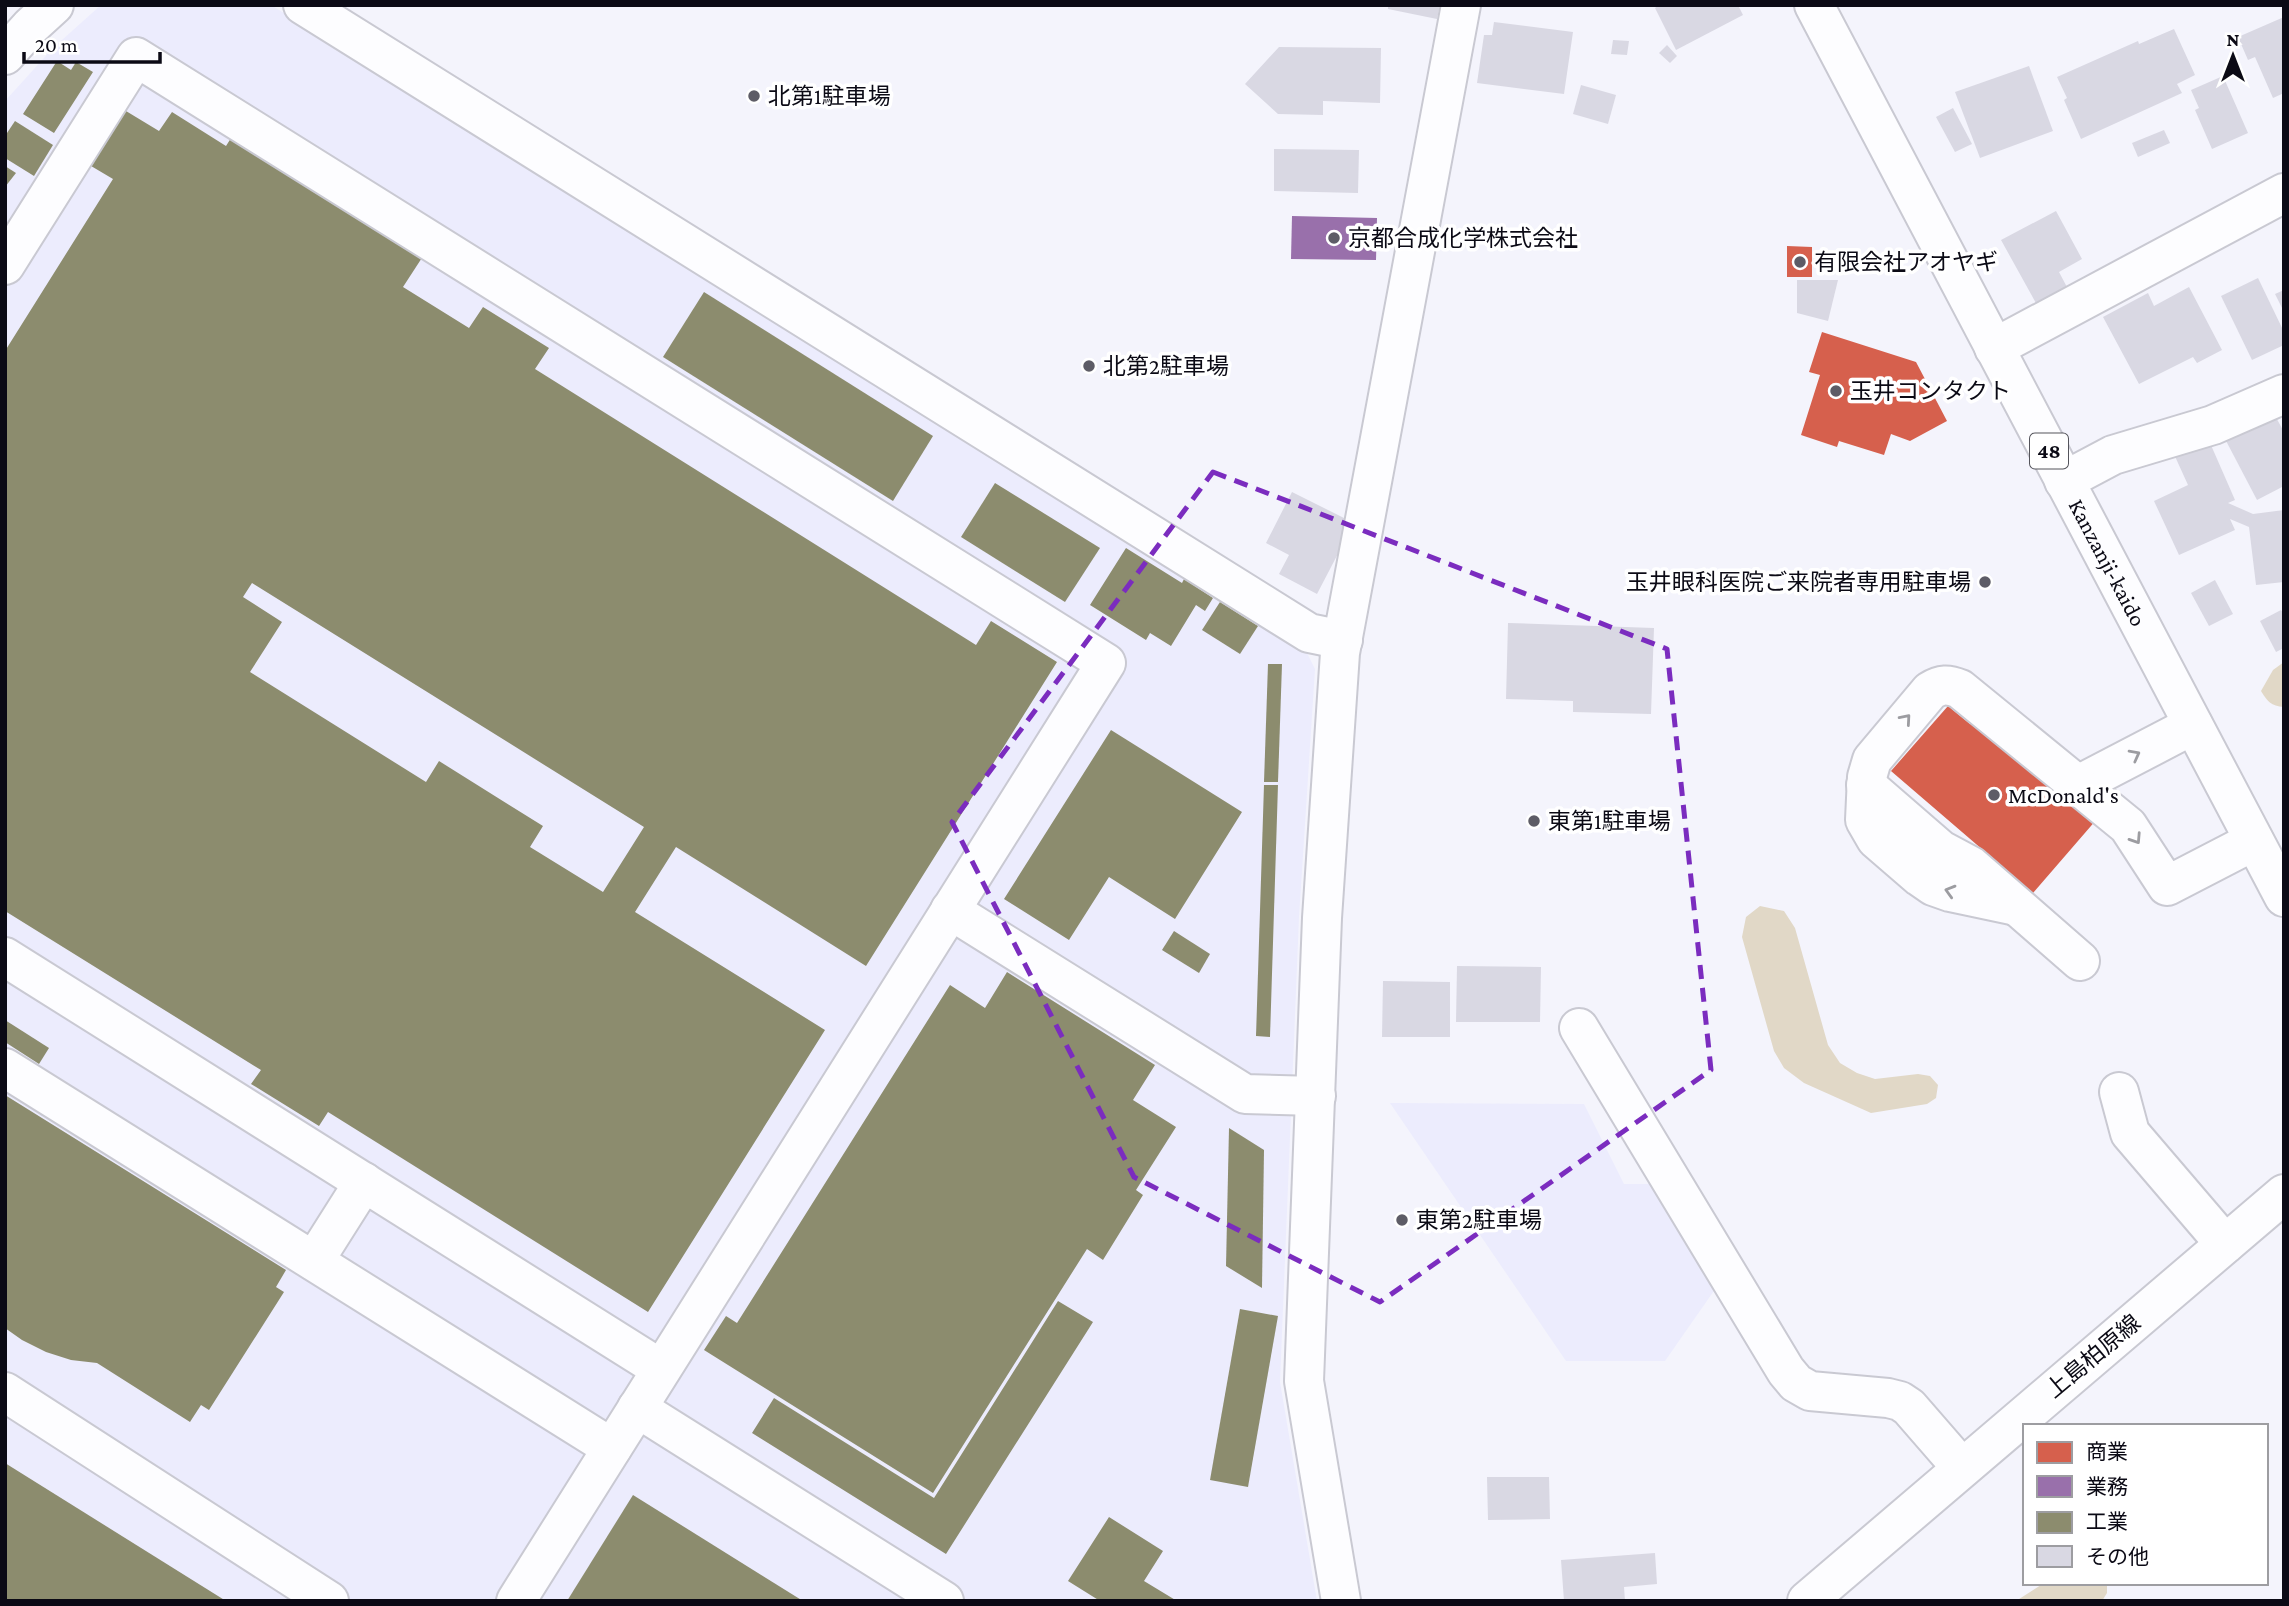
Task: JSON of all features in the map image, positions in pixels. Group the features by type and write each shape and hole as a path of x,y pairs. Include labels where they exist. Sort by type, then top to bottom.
{"street":[{"path":"5,55 54,5"},
{"path":"303,5 1309,633 1343,640"},
{"path":"1342,1601 1304,1381 1322,918 1343,640 1461,5"},
{"name":"Kanzanji-kaido","path":"1814,5 2284,897"},
{"path":"5,264 136,57 1106,663 516,1601"},
{"path":"1994,348 2284,194"},
{"path":"2064,481 2113,455 2213,425 2284,394"},
{"path":"2080,961 2016,906 1934,886 1920,877 1869,830 1865,820 1868,768 1878,752 1930,691 1939,685 1950,684 1960,689 2128,826 2167,887 2254,841"},
{"path":"2078,785 2193,725"},
{"path":"950,910 1245,1094 1315,1096"},
{"path":"5,957 662,1369"},
{"path":"1579,1028 1796,1383 1810,1391 1900,1401 1909,1407 1962,1468"},
{"path":"5,1068 612,1448"},
{"path":"2119,1092 2130,1133 2225,1244"},
{"path":"314,1261 364,1182"},
{"name":"上島柏原線","path":"1807,1601 2284,1194"},
{"path":"5,1392 329,1601"},
{"path":"637,1408 944,1601"}],"highlighted area":[{"path":"1213,472 1667,649 1711,1070 1380,1302 1134,1177 952,822"}],"shaded area":[{"path":"101,5 271,5 1306,651 1315,669 1299,917 1280,1382 1317,1601 5,1601 5,101 53,48"},
{"path":"2284,662 2284,707 2270,702 2261,691 2273,670"},
{"path":"1760,906 1784,911 1795,928 1828,1045 1840,1063 1875,1079 1918,1074 1930,1076 1938,1085 1936,1098 1927,1104 1871,1113 1804,1083 1784,1068 1774,1051 1742,937 1746,917"},
{"path":"1390,1103 1584,1104 1624,1184 1658,1184 1718,1285 1665,1361 1566,1361"},
{"path":"2041,1585 2107,1585 2107,1593 2102,1601 2016,1601"}],"building: 商業":[{"name":"有限会社アオヤギ","path":"1787,246 1812,247 1812,277 1787,277"},
{"path":"1822,332 1916,362 1947,421 1910,441 1891,434 1884,455 1839,441 1837,447 1801,435 1820,375 1809,372"},
{"name":"McDonald's","path":"1948,706 1970,724 1976,716 2097,819 2033,893 1891,771"}],"building: 業務":[{"path":"1292,216 1377,218 1376,260 1291,259"}],"building: 工業":[{"path":"57,61 71,70 76,62 93,72 54,133 23,114"},
{"path":"121,108 159,131 172,112 226,146 238,127 429,247 403,287 469,328 483,307 549,348 535,369 976,645 991,621 1057,662 866,966 676,847 635,912 825,1030 648,1312 328,1112 319,1126 251,1084 261,1070 5,911 5,351 113,179 86,163","holes":["252,583 644,827 603,892 530,847 543,826 439,761 426,782 250,672 282,622 243,597"]},
{"path":"15,121 53,145 34,176 5,158 5,136"},
{"path":"5,166 16,173 5,187"},
{"path":"704,292 933,436 893,501 663,357"},
{"path":"995,483 1100,548 1065,602 961,537"},
{"path":"1126,548 1182,583 1184,579 1213,598 1205,611 1196,605 1171,646 1150,633 1146,640 1090,605"},
{"path":"1220,602 1258,626 1240,654 1202,630"},
{"path":"1268,664 1282,664 1278,782 1264,782"},
{"path":"1111,730 1242,812 1175,919 1109,877 1069,940 1004,899"},
{"path":"1264,785 1278,785 1270,1037 1256,1036"},
{"path":"1174,931 1210,954 1199,973 1162,950"},
{"path":"1007,972 1155,1065 1133,1100 1176,1127 1136,1190 1143,1195 1103,1260 1087,1249 933,1493 704,1350 726,1316 737,1323 950,985 985,1008"},
{"path":"5,1020 49,1048 39,1064 5,1042"},
{"path":"5,1095 286,1270 276,1287 284,1292 209,1410 201,1405 190,1422 97,1363 71,1360 46,1352 5,1328"},
{"path":"1229,1128 1264,1150 1262,1288 1226,1266"},
{"path":"1058,1301 1093,1322 946,1554 752,1433 774,1398 934,1498"},
{"path":"1240,1309 1278,1316 1248,1487 1210,1480"},
{"path":"5,1463 226,1601 5,1601"},
{"path":"633,1495 803,1601 567,1601"},
{"path":"1109,1517 1163,1551 1144,1581 1177,1601 1100,1601 1068,1581"}],"building: その他":[{"path":"1388,5 1440,5 1437,19 1388,9"},
{"path":"1659,5 1738,5 1743,15 1676,50 1655,8"},
{"path":"2284,17 2284,93 2273,98 2255,57 2248,60 2238,37"},
{"path":"1494,22 1573,32 1564,94 1477,83 1484,35 1492,35"},
{"path":"2174,29 2195,75 2177,84 2182,93 2081,139 2057,77 2138,41 2139,44"},
{"path":"1613,40 1629,41 1627,55 1611,54"},
{"path":"1667,45 1677,56 1670,63 1659,53"},
{"path":"1279,47 1381,48 1380,103 1323,101 1323,115 1278,114 1245,84"},
{"path":"2029,66 2053,131 1980,158 1955,92"},
{"path":"2223,76 2248,133 2212,149 2195,110 2199,108 2191,90"},
{"path":"1581,85 1616,95 1608,124 1573,114"},
{"path":"1953,108 1972,144 1955,152 1936,117"},
{"path":"2164,130 2170,143 2138,157 2132,143"},
{"path":"1274,149 1359,150 1358,193 1274,191"},
{"path":"2056,211 2082,259 2059,272 2068,289 2037,305 2001,240"},
{"path":"2258,278 2284,332 2284,345 2252,360 2221,296"},
{"path":"1797,280 1838,280 1828,321 1797,313"},
{"path":"2189,287 2222,350 2197,363 2193,357 2139,384 2103,317 2148,293 2154,306"},
{"path":"2284,290 2284,312 2275,294"},
{"path":"2273,412 2284,432 2284,486 2257,500 2224,437"},
{"path":"2207,436 2235,500 2228,503 2253,514 2284,510 2284,582 2256,585 2249,527 2230,519 2235,530 2179,555 2154,501 2188,485 2173,452"},
{"path":"1292,492 1354,523 1317,594 1279,574 1289,555 1266,543"},
{"path":"2215,580 2233,614 2209,626 2191,593"},
{"path":"2281,610 2284,614 2284,648 2276,652 2260,621"},
{"path":"1508,623 1654,628 1651,714 1573,712 1573,701 1506,699"},
{"path":"1457,966 1541,967 1540,1022 1456,1022"},
{"path":"1383,981 1450,982 1450,1037 1382,1037"},
{"path":"1487,1477 1549,1477 1550,1519 1488,1520"},
{"path":"1655,1553 1657,1584 1624,1587 1625,1601 1564,1601 1561,1560"}],"place":[{"name":"北第1駐車場","path":"754,96"},
{"name":"京都合成化学株式会社","path":"1334,238"},
{"name":"有限会社アオヤギ","path":"1800,262"},
{"name":"北第2駐車場","path":"1089,366"},
{"name":"玉井コンタクト","path":"1836,391"},
{"name":"玉井眼科医院ご来院者専用駐車場","path":"1985,582"},
{"name":"McDonald's","path":"1994,795"},
{"name":"東第1駐車場","path":"1534,821"},
{"name":"東第2駐車場","path":"1402,1220"}]}
